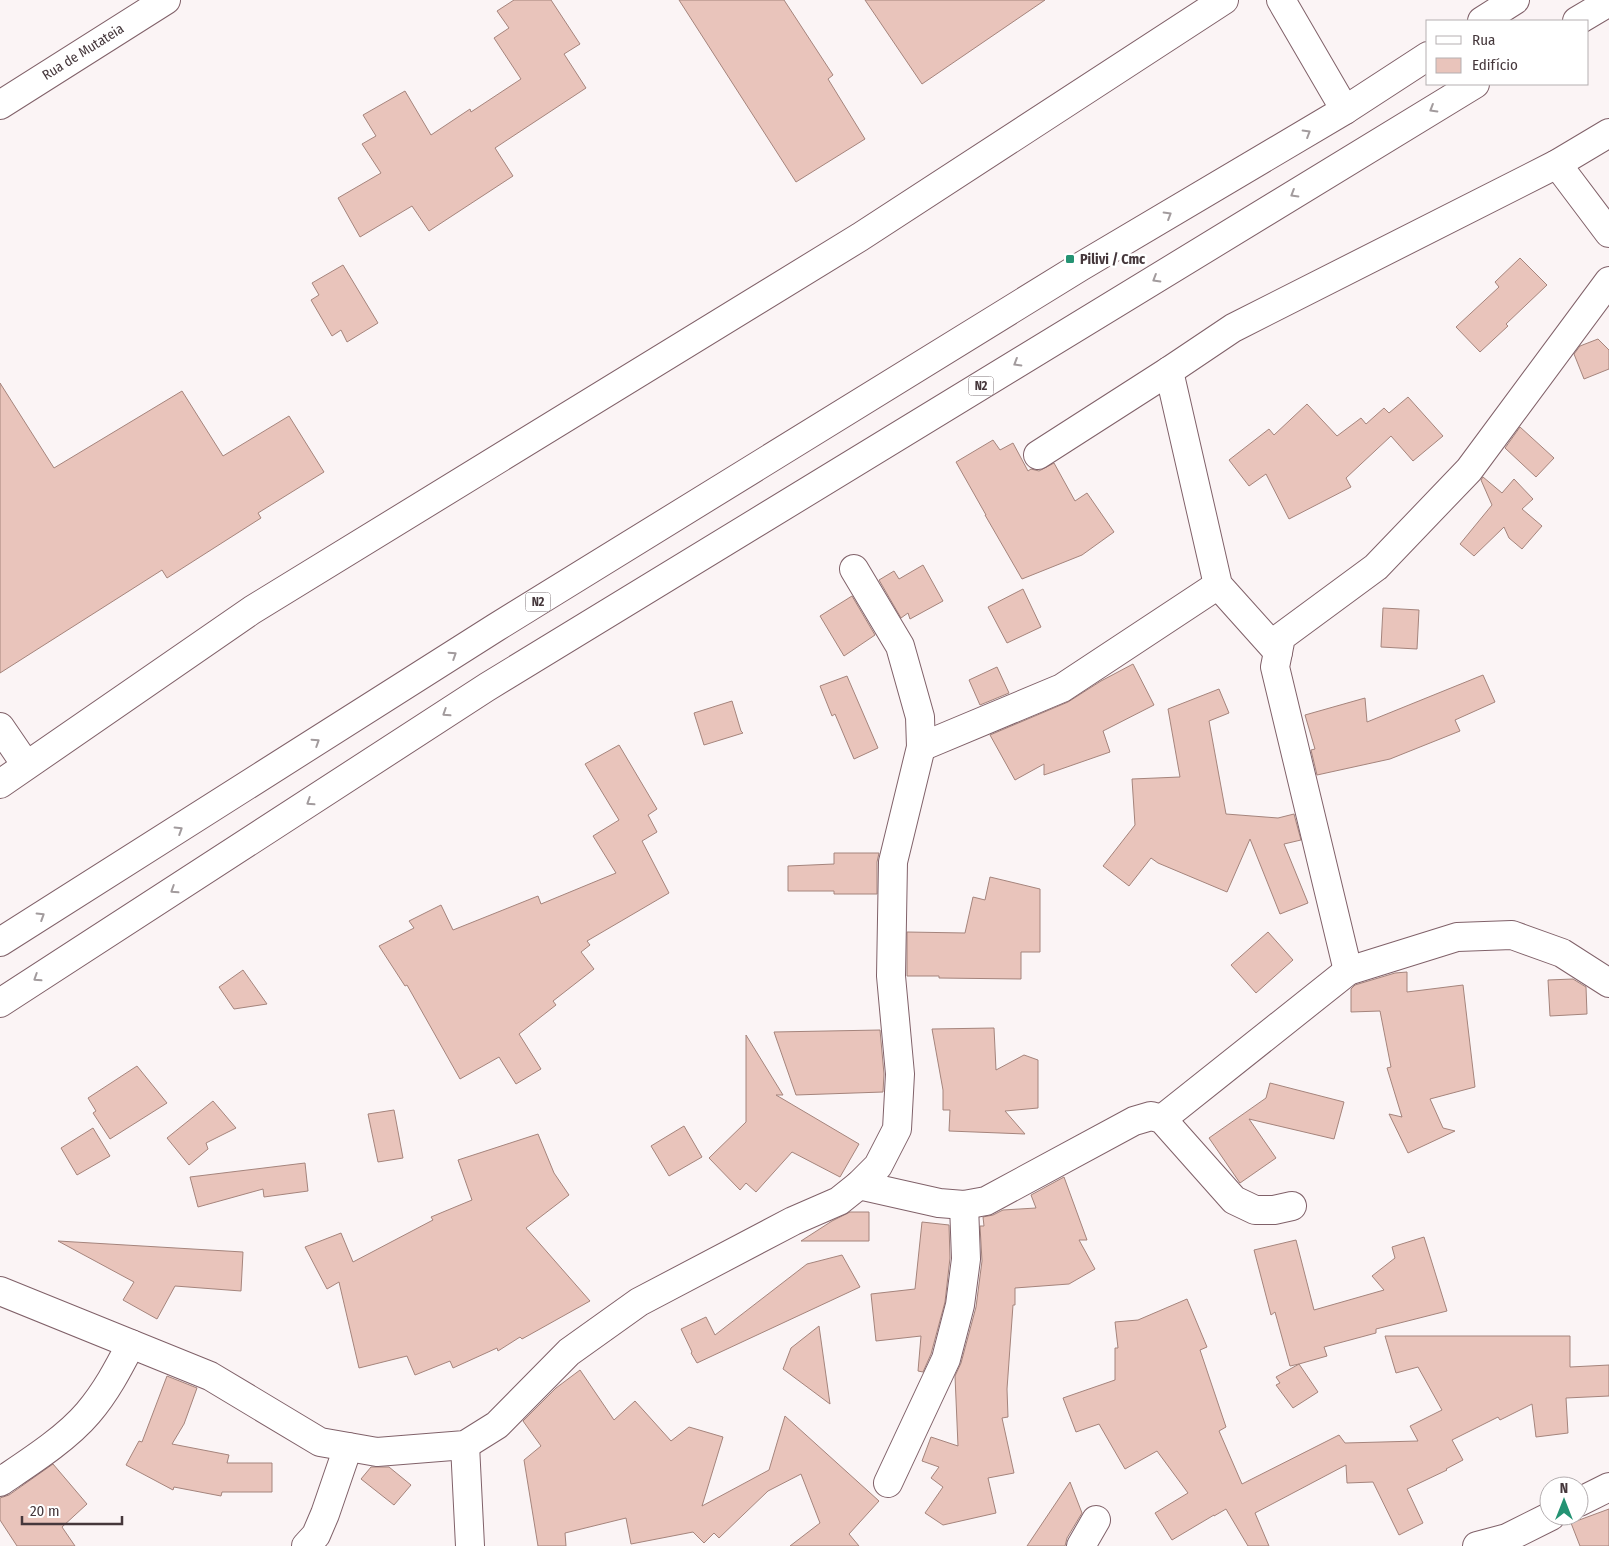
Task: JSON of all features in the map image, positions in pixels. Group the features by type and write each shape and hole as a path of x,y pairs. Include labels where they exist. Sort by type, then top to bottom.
{"main road":[{"name":"Rua de Mutateia","path":"0,104 166,0"},
{"path":"0,784 252,610 860,237 1224,0"},
{"path":"1281,0 1345,110"},
{"path":"1484,20 1514,0"},
{"path":"1579,20 1609,2"},
{"name":"N2","path":"0,942 495,628 1080,267 1345,110 1426,57"},
{"name":"N2","path":"0,1003 487,687 1473,85"},
{"path":"1038,455 1233,328 1557,164 1609,132"},
{"path":"1557,164 1609,233"},
{"path":"1348,971 1275,667 1281,637 1376,567 1469,470 1609,281"},
{"path":"1169,371 1218,585 1278,652"},
{"path":"0,1292 210,1376 320,1442 376,1452 465,1445 497,1425 569,1352 639,1302 793,1221 839,1201 859,1185 878,1166 897,1129 900,1074 891,976 893,862 921,748 920,717 900,646 854,569"},
{"path":"921,748 1062,688 1218,585"},
{"path":"0,727 26,765"},
{"path":"1162,1119 1348,971 1457,937 1512,935 1562,953 1609,983"},
{"path":"859,1185 939,1203 964,1205 986,1201 1134,1121 1151,1116 1162,1119 1234,1200 1255,1210 1274,1210 1292,1206"},
{"path":"888,1482 946,1360 960,1306 966,1259 964,1205"},
{"path":"0,1482 54,1444 87,1415 111,1383 131,1344"},
{"path":"465,1445 470,1546"},
{"path":"306,1546 316,1535 325,1514 348,1447"},
{"path":"1589,1497 1609,1487"},
{"path":"1081,1546 1096,1520"},
{"path":"1477,1546 1507,1538 1539,1522"}],"building":[{"path":"514,0 551,0 580,44 564,54 586,88 495,148 513,176 429,231 412,206 360,237 338,198 381,173 362,144 376,136 363,115 405,91 431,135 470,109 471,112 521,79 494,38 509,28 497,11"},
{"path":"679,0 784,0 833,75 828,79 865,139 796,182"},
{"path":"865,0 1045,0 922,84"},
{"path":"1520,258 1547,285 1480,352 1456,327 1499,287 1495,282"},
{"path":"343,265 378,323 347,342 341,330 332,336 311,300 319,295 312,283"},
{"path":"1598,339 1609,350 1609,369 1584,379 1574,354 1580,346"},
{"path":"0,383 54,468 182,391 223,456 289,416 324,472 258,513 261,518 167,578 162,570 0,673"},
{"path":"1408,397 1443,436 1413,461 1391,436 1346,478 1351,487 1289,519 1266,474 1249,486 1229,460 1269,429 1274,435 1307,404 1337,436 1361,418 1366,424 1384,408 1389,413"},
{"path":"1520,427 1554,458 1536,477 1505,448"},
{"path":"993,440 1000,450 1013,443 1028,471 1031,469 1039,471 1054,463 1075,501 1087,493 1114,532 1082,555 1022,579 956,462"},
{"path":"1483,477 1502,493 1514,479 1533,499 1522,509 1542,526 1522,549 1509,538 1504,527 1474,556 1460,544 1492,505 1481,480"},
{"path":"923,565 943,601 910,619 908,613 901,618 879,580 894,571 899,579"},
{"path":"1023,589 1041,627 1007,643 988,607"},
{"path":"852,596 875,635 844,656 820,616"},
{"path":"1383,608 1419,610 1417,649 1381,647"},
{"path":"1133,664 1154,705 1103,731 1110,752 1044,775 1044,764 1015,780 990,735 1068,702"},
{"path":"997,667 1009,693 980,705 969,680"},
{"path":"1483,675 1495,702 1455,720 1460,731 1390,759 1317,775 1311,750 1315,749 1305,715 1365,698 1367,722"},
{"path":"847,676 878,748 854,759 835,714 832,716 820,686"},
{"path":"1219,689 1229,713 1209,721 1226,814 1278,818 1294,814 1301,840 1284,844 1308,903 1280,914 1250,839 1227,892 1158,863 1151,858 1129,886 1103,866 1135,825 1132,779 1180,777 1168,709"},
{"path":"732,701 743,733 704,745 694,713"},
{"path":"619,745 657,809 648,815 657,832 642,841 669,893 587,941 590,945 581,952 594,969 553,1001 556,1005 519,1034 541,1069 516,1084 499,1057 460,1079 407,985 405,986 379,946 414,928 409,921 441,905 453,930 538,896 541,904 616,873 593,836 619,820 585,764"},
{"path":"834,853 879,853 877,862 877,894 834,894 834,891 788,891 788,866 834,864"},
{"path":"990,877 1040,889 1040,952 1021,952 1021,979 907,976 907,932 965,933 973,897 985,900"},
{"path":"1268,932 1293,960 1256,993 1231,965"},
{"path":"243,970 267,1004 234,1009 219,987"},
{"path":"1407,972 1407,992 1463,985 1475,1087 1430,1099 1443,1128 1455,1131 1408,1153 1389,1114 1402,1117 1387,1068 1391,1067 1380,1011 1351,1012 1351,989 1355,985 1395,973"},
{"path":"1573,979 1586,987 1587,1014 1550,1016 1548,980"},
{"path":"994,1028 996,1070 1024,1055 1038,1060 1038,1108 1005,1111 1025,1134 949,1131 950,1110 943,1110 943,1090 932,1029"},
{"path":"880,1030 884,1074 883,1092 796,1095 774,1032"},
{"path":"746,1035 783,1095 776,1095 859,1144 840,1177 792,1152 756,1192 746,1183 740,1190 709,1158 746,1122"},
{"path":"137,1066 167,1103 110,1139 93,1113 96,1111 88,1098"},
{"path":"1270,1083 1344,1102 1334,1139 1249,1119 1276,1158 1240,1183 1209,1138 1266,1098"},
{"path":"213,1101 236,1128 206,1143 208,1149 189,1165 167,1138"},
{"path":"394,1110 403,1158 378,1162 368,1114"},
{"path":"684,1126 702,1157 669,1176 651,1146"},
{"path":"93,1128 110,1156 77,1175 61,1148"},
{"path":"538,1134 554,1173 569,1195 526,1228 590,1301 522,1339 520,1337 498,1351 497,1348 453,1368 450,1361 415,1375 407,1356 359,1368 339,1282 327,1289 305,1247 341,1233 353,1262 433,1220 431,1217 472,1200 458,1160"},
{"path":"305,1163 308,1191 264,1197 263,1189 198,1207 190,1177"},
{"path":"1064,1177 1087,1240 1079,1240 1095,1269 1069,1284 1015,1288 1007,1389 1008,1417 1002,1418 1014,1473 988,1478 996,1513 943,1525 925,1513 943,1487 931,1478 939,1467 922,1461 931,1437 958,1446 955,1376 961,1363 976,1307 982,1261 980,1226 984,1226 983,1217 1003,1210 1036,1208 1031,1195"},
{"path":"850,1212 869,1212 869,1241 801,1241 832,1221"},
{"path":"922,1222 949,1225 950,1258 945,1302 931,1354 923,1372 918,1371 921,1336 876,1341 871,1294 915,1289"},
{"path":"1424,1237 1447,1311 1376,1329 1376,1333 1324,1347 1327,1356 1290,1366 1275,1312 1271,1315 1254,1250 1296,1240 1314,1310 1384,1290 1372,1276 1395,1258 1392,1247"},
{"path":"58,1241 243,1252 241,1291 175,1286 157,1319 123,1300 134,1282"},
{"path":"842,1255 860,1287 697,1363 681,1329 706,1317 715,1335 807,1264"},
{"path":"1187,1299 1207,1347 1200,1350 1226,1427 1219,1431 1242,1484 1339,1435 1345,1443 1418,1441 1410,1426 1442,1410 1418,1367 1396,1373 1385,1336 1570,1336 1570,1367 1609,1365 1609,1396 1566,1398 1568,1433 1536,1437 1532,1404 1500,1420 1498,1417 1452,1440 1463,1460 1447,1470 1407,1489 1423,1523 1399,1535 1373,1482 1347,1483 1346,1465 1255,1513 1269,1546 1248,1546 1226,1509 1172,1540 1155,1513 1188,1493 1157,1451 1125,1469 1099,1424 1076,1432 1063,1398 1115,1380 1115,1348 1118,1348 1115,1322 1138,1320"},
{"path":"819,1326 830,1404 783,1369 791,1348"},
{"path":"1299,1364 1318,1392 1293,1408 1276,1385 1280,1383 1276,1377"},
{"path":"580,1370 614,1420 635,1401 671,1441 689,1427 723,1437 702,1506 769,1470 785,1416 879,1501 849,1534 859,1546 790,1546 820,1523 801,1474 768,1491 719,1538 714,1533 704,1543 693,1532 631,1544 626,1518 565,1533 566,1546 538,1546 524,1460 541,1446 523,1421 556,1388"},
{"path":"167,1376 197,1388 184,1424 172,1444 229,1455 227,1463 272,1463 272,1492 222,1492 221,1496 174,1487 173,1490 126,1465 139,1441 142,1442"},
{"path":"53,1464 87,1504 62,1527 75,1546 17,1546 0,1520 0,1498 9,1495"},
{"path":"371,1467 389,1467 411,1485 394,1505 361,1479"},
{"path":"1070,1482 1082,1513 1067,1538 1065,1546 1027,1546"},
{"path":"1609,1509 1609,1546 1580,1546 1572,1526 1589,1526 1589,1516"}],"place":[{"name":"Pilivi / Cmc","path":"1070,259"}]}
